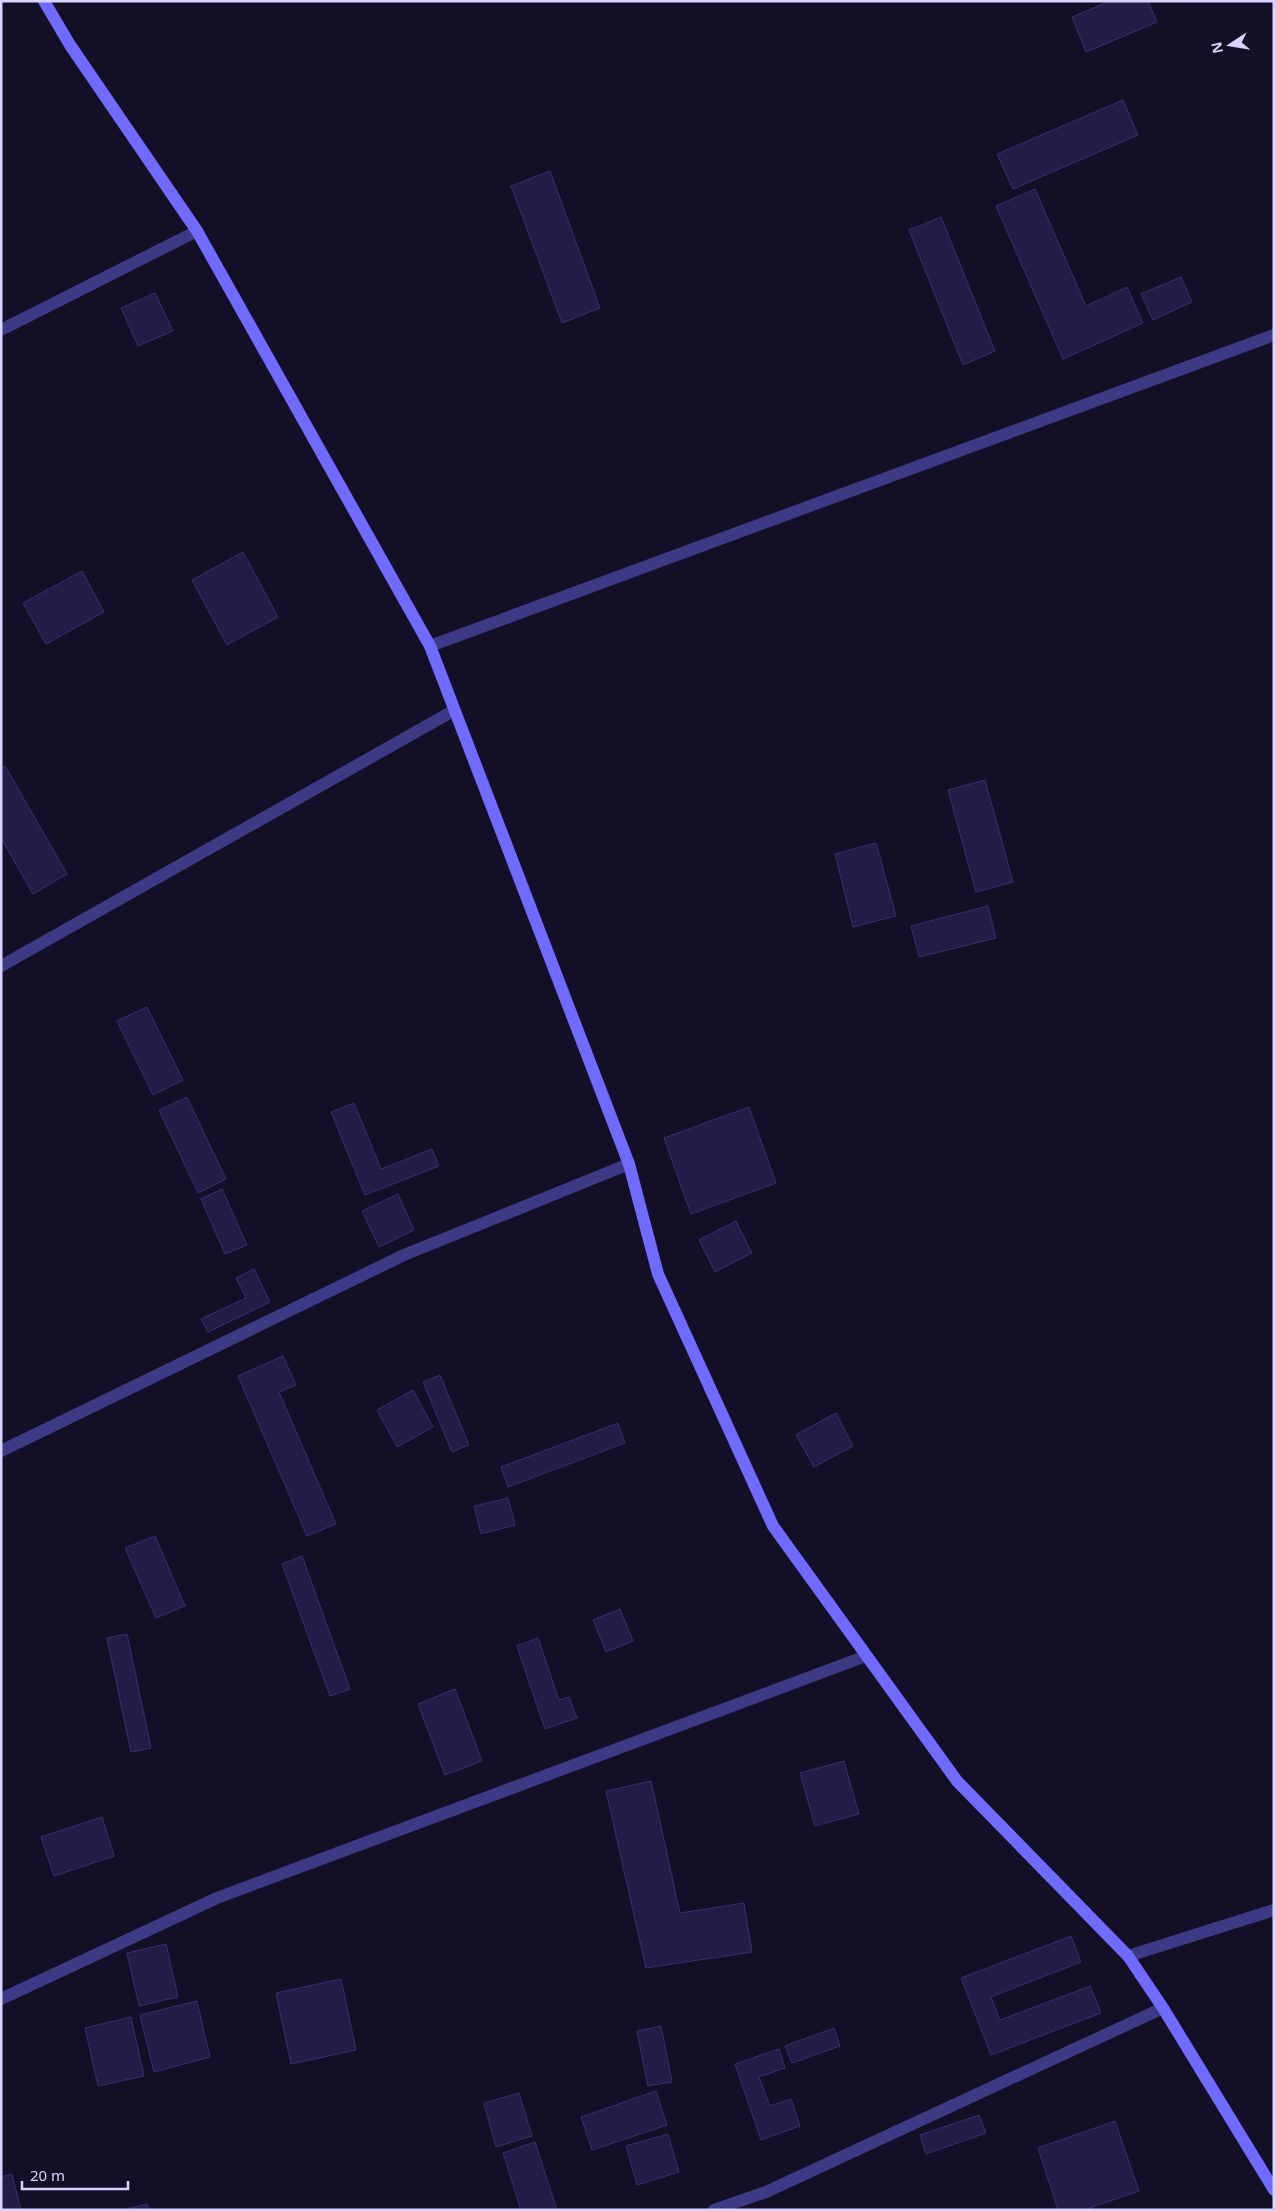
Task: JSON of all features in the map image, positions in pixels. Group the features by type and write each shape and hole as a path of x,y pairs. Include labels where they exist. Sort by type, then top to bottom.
{"street":[{"path":"44,1 70,46 197,231 430,646 453,711 629,1164 658,1274 773,1526 957,1781 1128,1956 1163,2008 1274,2190"},
{"path":"1,330 197,231"},
{"path":"430,646 1274,335"},
{"path":"1,966 453,711"},
{"path":"1,1450 404,1255 629,1164"},
{"path":"1,1999 217,1898 866,1656"},
{"path":"1128,1956 1274,1910"},
{"path":"714,2210 766,2192 1163,2008"}],"building":[{"path":"1110,1 1148,1 1157,22 1086,52 1072,17"},
{"path":"1123,100 1138,135 1013,189 997,154"},
{"path":"550,171 600,308 562,323 511,186"},
{"path":"1035,189 1086,306 1127,287 1143,323 1063,359 996,206"},
{"path":"941,217 995,351 963,365 909,230"},
{"path":"1181,277 1192,302 1153,320 1141,294"},
{"path":"155,293 173,331 138,346 121,308"},
{"path":"243,552 278,617 227,645 192,580"},
{"path":"82,571 104,612 46,644 23,603"},
{"path":"5,766 67,874 33,894 1,838 1,768"},
{"path":"985,780 1013,882 976,892 948,790"},
{"path":"876,843 896,916 853,927 835,854"},
{"path":"988,906 996,938 919,957 911,926"},
{"path":"147,1007 183,1080 153,1095 117,1021"},
{"path":"187,1097 226,1179 198,1193 159,1110"},
{"path":"354,1103 381,1169 432,1149 439,1166 365,1195 331,1112"},
{"path":"749,1107 776,1183 691,1214 664,1138"},
{"path":"222,1189 247,1245 225,1254 201,1199"},
{"path":"398,1194 414,1230 379,1247 362,1211"},
{"path":"736,1221 752,1253 715,1272 699,1240"},
{"path":"254,1269 270,1302 208,1332 201,1319 246,1298 236,1278"},
{"path":"283,1356 296,1385 279,1392 336,1524 307,1536 238,1376"},
{"path":"440,1375 469,1445 452,1452 423,1382"},
{"path":"413,1390 433,1427 397,1447 377,1410"},
{"path":"836,1413 853,1446 814,1467 796,1435"},
{"path":"618,1423 625,1443 508,1487 501,1467"},
{"path":"508,1498 515,1525 481,1534 474,1506"},
{"path":"155,1536 185,1606 156,1618 125,1548"},
{"path":"302,1556 350,1689 330,1696 282,1564"},
{"path":"620,1609 633,1641 606,1652 593,1620"},
{"path":"127,1634 151,1748 131,1752 107,1638"},
{"path":"538,1638 559,1700 569,1697 577,1718 545,1729 517,1646"},
{"path":"455,1689 482,1761 445,1775 418,1704"},
{"path":"844,1761 859,1814 815,1826 800,1773"},
{"path":"651,1781 680,1913 744,1903 752,1952 646,1968 606,1791"},
{"path":"102,1817 114,1856 54,1876 41,1837"},
{"path":"1071,1936 1081,1962 991,1997 1000,2020 1090,1986 1101,2013 991,2055 961,1978"},
{"path":"166,1944 178,1997 139,2006 127,1953"},
{"path":"341,1979 356,2050 291,2064 276,1993"},
{"path":"197,2001 210,2057 154,2072 140,2015"},
{"path":"131,2017 144,2076 98,2086 85,2028"},
{"path":"661,2026 672,2082 648,2086 637,2031"},
{"path":"834,2028 840,2046 792,2063 785,2046"},
{"path":"779,2049 785,2068 759,2077 770,2106 791,2099 800,2126 761,2140 735,2064"},
{"path":"656,2091 667,2125 592,2150 581,2117"},
{"path":"519,2093 532,2136 496,2147 484,2103"},
{"path":"979,2115 986,2133 926,2154 920,2135"},
{"path":"1115,2121 1139,2191 1084,2210 1058,2210 1038,2148"},
{"path":"668,2134 679,2172 637,2185 626,2146"},
{"path":"535,2142 557,2210 521,2210 503,2153"},
{"path":"12,2174 21,2210 1,2210 1,2177"},
{"path":"147,2204 149,2210 122,2210"}]}
